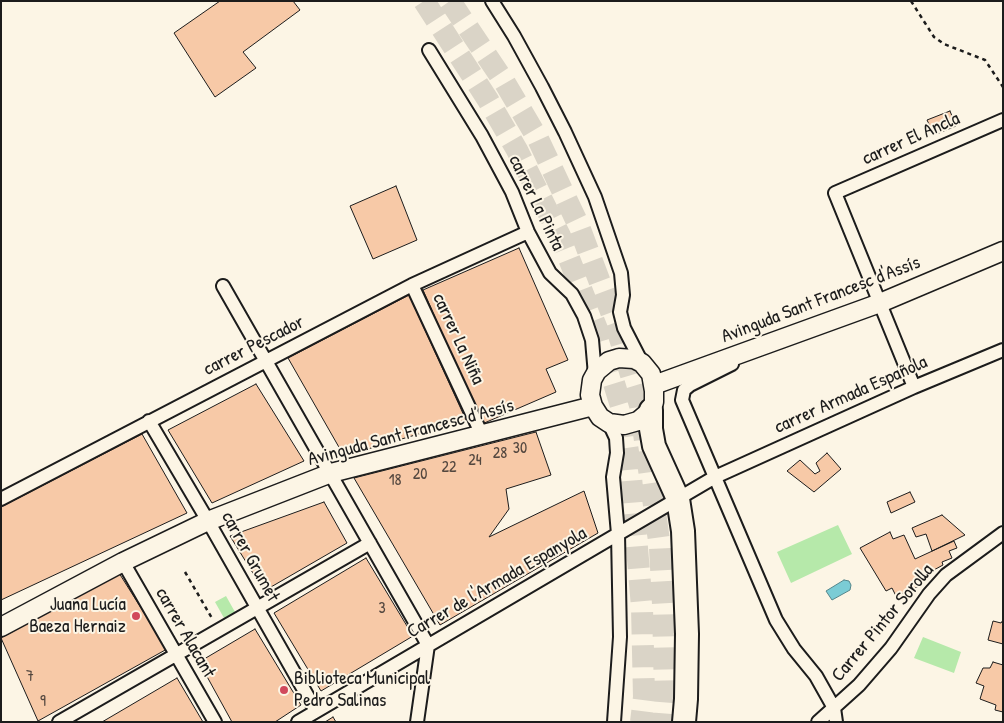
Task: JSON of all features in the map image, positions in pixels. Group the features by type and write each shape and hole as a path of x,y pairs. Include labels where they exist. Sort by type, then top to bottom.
{"highway":[{"path":"651,410 651,429 654,446 678,499 682,531 685,576 686,699 684,722"}],"main road":[{"name":"Avinguda Sant Francesc d'Assís","path":"654,385 880,303 1003,251"},
{"path":"619,358 634,359 642,363 651,374 654,385 654,402 651,410 638,421 624,424 609,423 600,417 593,406 590,388 594,375 601,366 619,358"},
{"name":"Avinguda Sant Francesc d’Assís","path":"1,627 123,562 208,520 330,473 593,406"}],"street":[{"path":"492,1 546,94 595,197 621,273 623,295 620,312 624,328 642,363"},
{"name":"carrer La Pinta","path":"429,50 482,136 512,192 528,232 550,273 572,294 584,316 592,340 594,375"},
{"name":"carrer El Ancla","path":"880,303 835,193 1003,120"},
{"name":"carrer Pescador","path":"1,499 412,286 528,232"},
{"path":"223,286 428,645 417,722"},
{"name":"carrer La Niña","path":"412,286 482,435"},
{"path":"880,303 914,387"},
{"path":"619,358 624,328"},
{"path":"776,342 690,385 684,390 682,400 776,620 794,649 816,676 834,708 836,722"},
{"name":"carrer Armada Española","path":"714,477 914,387 1003,350"},
{"name":"carrer Grumet","path":"149,421 208,520 256,608 316,711"},
{"path":"609,423 616,438 617,452 613,477 618,534 620,638 614,722"},
{"name":"Carrer de l'Armada Espanyola","path":"298,722 714,477"},
{"name":"Carrer Pintor Sorolla","path":"818,722 859,685 891,648 929,594 946,575 1003,532"},
{"path":"59,722 370,543"},
{"name":"carrer Alacant","path":"123,562 215,722"}],"path":[{"path":"911,1 925,20 934,37 944,44 985,60 1003,88"},
{"path":"185,572 219,630"}],"green space":[{"path":"838,525 852,554 791,583 777,552"},
{"path":"226,596 235,612 224,618 215,602"},
{"path":"923,637 961,652 954,673 914,658"}],"water":[{"path":"844,580 849,581 851,585 850,590 832,600 826,591"}],"building":[{"path":"220,1 293,1 300,10 243,52 256,68 215,97 174,33"},
{"path":"950,111 956,126 934,135 927,120"},
{"path":"396,186 417,240 373,259 350,206"},
{"path":"519,248 568,360 546,369 556,392 482,424 423,290"},
{"path":"409,295 466,420 344,456 288,358"},
{"path":"256,384 304,461 212,503 168,430"},
{"path":"536,432 551,475 506,489 509,509 489,537 584,491 598,533 440,625 354,478"},
{"path":"142,434 187,513 1,600 1,507"},
{"path":"827,453 841,469 814,492 787,471 800,460 815,474 820,471 816,463"},
{"path":"910,492 915,502 891,513 887,502"},
{"path":"324,502 347,543 264,591 230,536"},
{"path":"942,515 965,535 932,551 926,534 916,537 912,528"},
{"path":"890,532 893,539 904,535 915,559 954,541 957,548 949,551 952,558 942,562 943,565 921,577 922,585 896,596 892,588 886,591 860,548"},
{"path":"366,558 413,636 321,691 274,613"},
{"path":"119,573 167,649 38,721 1,638"},
{"path":"1003,620 1003,644 988,640 993,621 1001,623"},
{"path":"255,629 301,705 275,722 232,722 199,662"},
{"path":"993,662 1003,665 1003,712 995,710 996,705 980,699 984,686 976,683 983,668 990,668"},
{"path":"177,678 203,722 102,722"},
{"path":"333,717 336,722 325,722"}],"tunnel":[{"path":"424,1 488,100 517,150 560,236 599,334 621,406 630,465 642,607 644,697 641,722"},
{"path":"450,1 505,83 538,139 578,224 616,325 640,405 660,548 665,696 663,722"}],"place":[{"name":"Juana Lucía Baeza Hernaiz","path":"136,616"},
{"name":"Biblioteca Municipal Pedro Salinas","path":"284,690"}]}
